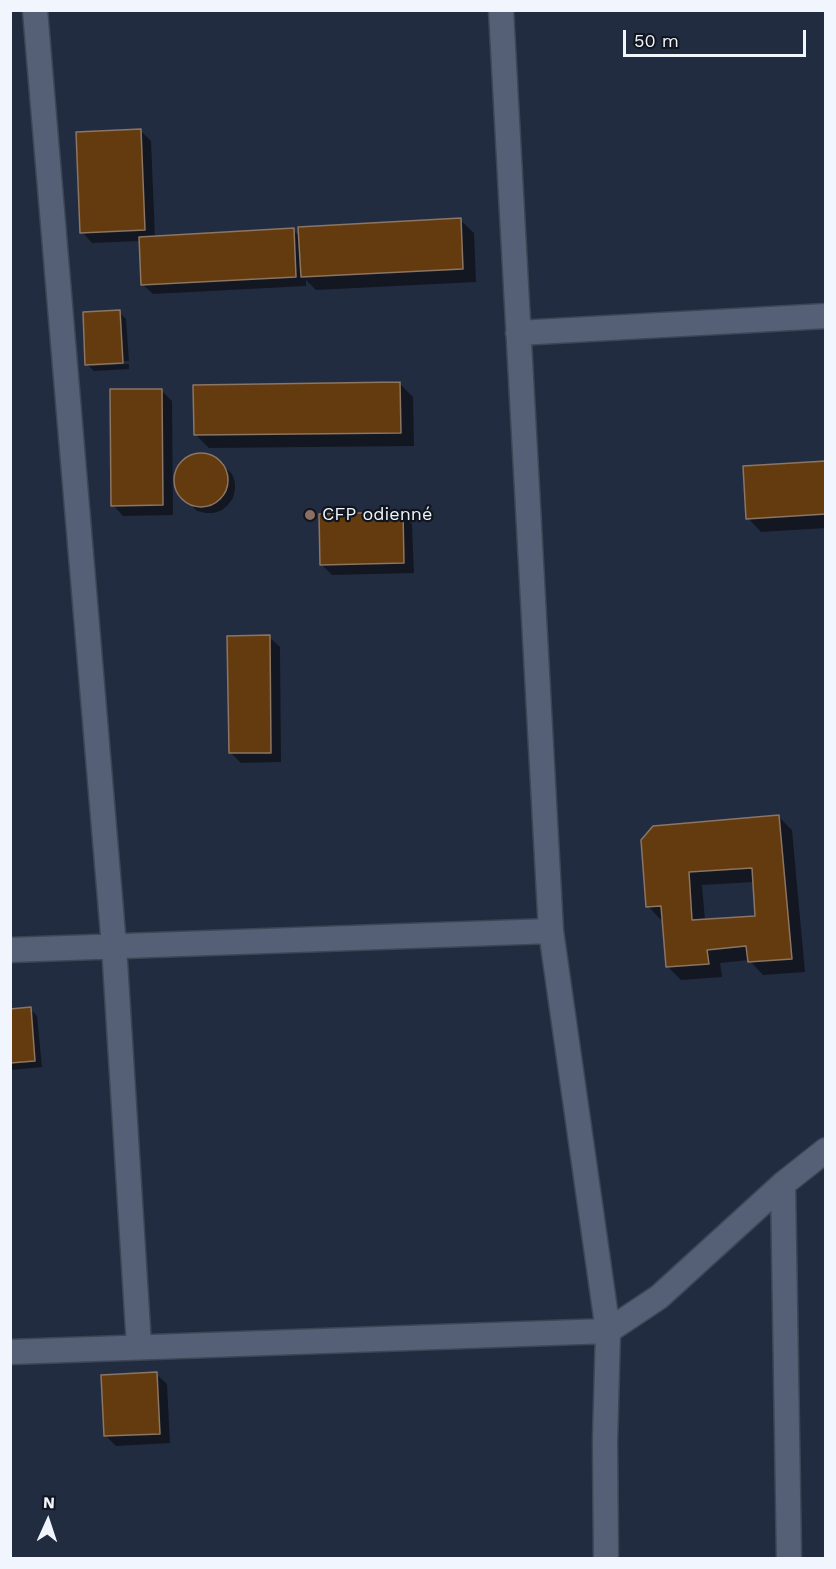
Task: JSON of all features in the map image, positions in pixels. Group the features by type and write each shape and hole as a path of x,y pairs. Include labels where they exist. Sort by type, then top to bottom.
{"street":[{"path":"35,10 114,946 139,1346"},
{"path":"501,10 551,931 608,1332 605,1441 606,1558"},
{"path":"518,333 825,316"},
{"path":"10,950 551,931"},
{"path":"10,1352 608,1332 658,1297 783,1184 825,1150"},
{"path":"783,1184 789,1558"}],"building":[{"path":"141,129 145,230 80,233 76,132"},
{"path":"461,218 463,269 301,277 298,227"},
{"path":"294,228 296,277 141,285 139,237"},
{"path":"120,310 123,363 85,365 83,312"},
{"path":"400,382 401,433 194,435 193,385"},
{"path":"110,389 162,389 163,505 111,506"},
{"path":"196,453 206,453 216,457 224,465 228,480 224,495 216,503 206,507 196,507 186,503 178,495 174,485 174,475 178,465 186,457"},
{"path":"826,461 826,514 746,519 743,466"},
{"path":"403,512 404,563 320,565 319,514"},
{"path":"270,635 271,753 229,753 227,636"},
{"path":"779,815 792,959 748,962 746,946 707,950 709,964 666,967 661,906 646,907 641,840 653,826","holes":["752,868 755,916 692,920 689,872"]},
{"path":"31,1007 35,1061 10,1063 10,1009"},
{"path":"157,1372 160,1434 104,1436 101,1375"}],"place":[{"name":"CFP odienné","path":"310,515"}]}
